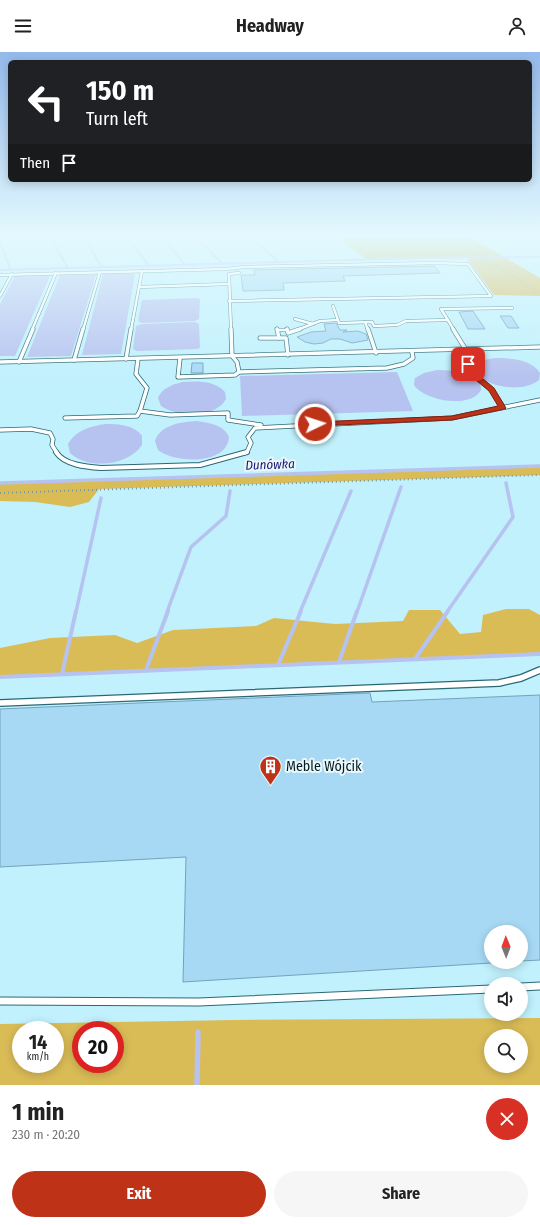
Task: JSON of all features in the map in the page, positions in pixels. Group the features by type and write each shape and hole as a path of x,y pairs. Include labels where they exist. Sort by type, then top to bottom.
{"lane":[{"path":"0,296 7,283"},
{"path":"19,362 52,283"},
{"path":"74,360 97,283"},
{"path":"126,359 140,283"},
{"path":"229,301 491,296 482,283"},
{"path":"139,287 228,284 232,356 237,362 239,372"},
{"path":"333,306 339,323 372,322 374,326 397,325 406,321 448,320"},
{"path":"503,408 492,390 474,374 468,364 464,352 466,350 441,309 512,308"},
{"path":"295,319 313,324"},
{"path":"279,338 277,330 287,329 288,333 320,321 338,320"},
{"path":"365,322 376,353"},
{"path":"260,338 286,338 288,355"},
{"path":"0,362 376,353 540,347"},
{"path":"180,358 178,377 235,375 239,372 387,368 410,361 413,358 412,352"},
{"path":"65,418 137,416 147,388 136,374 138,359"},
{"path":"0,430 31,429 50,433 53,439 52,445 60,458 87,467 113,468 200,465 247,452 251,443 248,437 255,428 267,426 452,418 540,400"},
{"path":"140,411 170,415 228,413 228,420 267,426"},
{"path":"0,703 499,683 521,678 540,670"},
{"path":"528,987 540,986"},
{"path":"0,1001 199,1002 484,989"}],"path":[{"path":"524,283 540,293"},
{"path":"0,493 540,475"}],"shaded area":[{"path":"485,283 540,283 540,296 494,295"},
{"path":"540,466 540,475 99,489 89,502 70,507 35,502 0,501 0,483"},
{"path":"506,609 529,609 540,615 540,654 0,677 0,648 50,638 115,635 137,643 173,630 256,626 274,618 335,624 403,621 409,610 440,610 460,634 481,632 483,615"},
{"path":"484,1018 484,1021 528,1021 528,1018 540,1018 540,1085 0,1085 0,1024 12,1024 12,1073 64,1073 64,1023 72,1023 72,1073 124,1073 124,1022"}],"water":[{"path":"11,283 47,283 15,356 0,356 0,304"},
{"path":"57,283 93,283 71,356 27,357"},
{"path":"101,283 133,283 121,354 82,355"},
{"path":"200,299 199,319 195,321 142,323 138,321 142,300"},
{"path":"195,322 199,324 200,348 137,351 133,349 136,326 142,324"},
{"path":"507,358 526,362 536,368 540,373 539,380 532,384 515,387 506,387 488,382 475,372 475,365 483,360"},
{"path":"437,370 464,373 471,376 480,384 481,390 476,396 468,399 448,401 437,399 428,395 420,391 414,385 415,378 424,373"},
{"path":"397,372 413,411 242,416 240,376"},
{"path":"182,382 211,383 221,388 225,392 226,399 221,405 205,413 186,414 168,410 161,406 158,398 162,392 171,386"},
{"path":"197,421 216,425 227,433 229,437 226,446 219,453 210,457 187,459 176,458 158,450 155,441 158,435 167,427 179,423"},
{"path":"106,424 121,425 135,429 142,436 142,445 136,452 127,458 108,463 87,462 70,453 68,444 75,435 89,428"}],"building":[{"path":"242,283 283,283 284,290 243,291"},
{"path":"473,311 485,329 468,329 459,312"},
{"path":"500,316 511,316 519,328 508,328"},
{"path":"336,323 340,330 347,330 343,332 358,331 366,334 368,340 352,343 340,339 331,339 323,343 314,344 305,342 297,337 311,332 326,331 324,324"},
{"path":"192,363 203,363 203,373 191,373"},
{"name":"Meble Wójcik","path":"370,693 372,702 540,695 540,960 528,961 528,925 484,925 484,963 183,982 186,857 0,867 0,709"}],"waterway":[{"name":"Dunówka","path":"0,483 540,466"},
{"path":"447,612 513,517 506,483"},
{"path":"357,612 401,487"},
{"path":"167,612 191,547 226,516 230,491"},
{"path":"300,612 351,491"},
{"path":"76,612 101,498"},
{"path":"62,674 76,611"},
{"path":"146,670 168,611"},
{"path":"278,665 301,611"},
{"path":"339,662 357,611"},
{"path":"415,659 448,611"},
{"path":"0,677 540,654"},
{"path":"197,1085 198,1032"}],"place":[{"name":"Meble Wójcik","path":"270,786"}],"route":[{"path":"315,424 375,420 452,418 503,408 492,390 474,374 468,364"}]}
